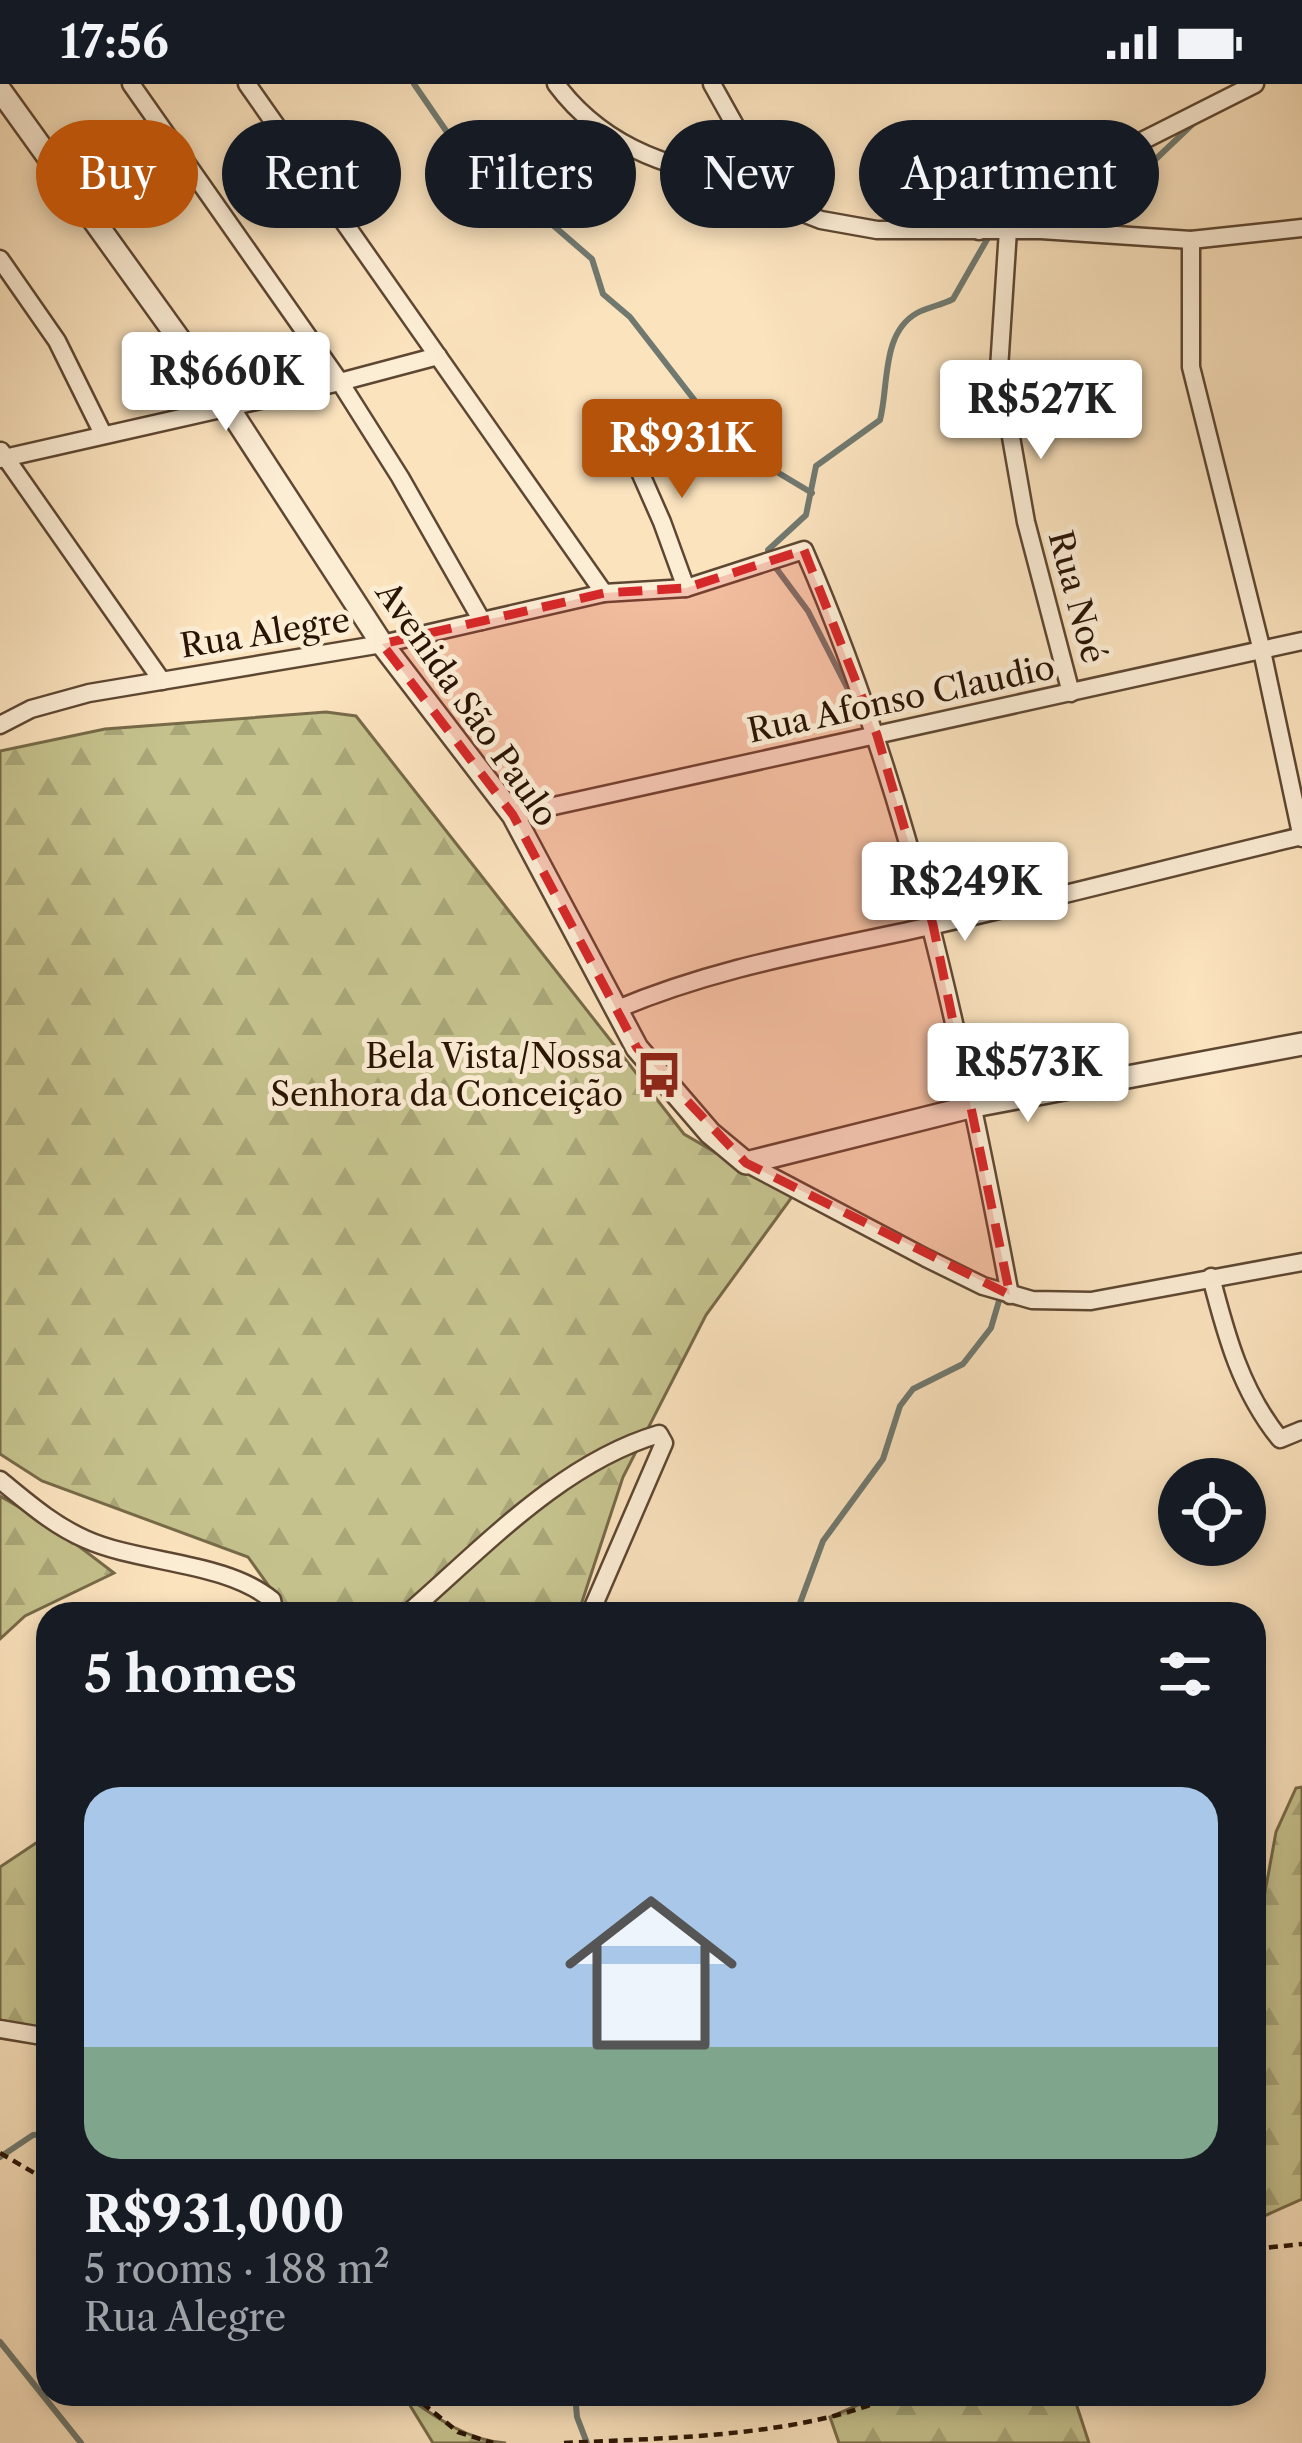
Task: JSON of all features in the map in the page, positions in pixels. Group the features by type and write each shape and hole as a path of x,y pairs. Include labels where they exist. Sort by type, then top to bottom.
{"street":[{"path":"131,84 340,382 482,621"},
{"path":"248,84 604,593"},
{"path":"556,84 593,123 660,163"},
{"path":"978,232 998,214 1255,84"},
{"path":"720,87 736,120"},
{"name":"Avenida São Paulo","path":"0,90 227,407 382,644 513,815 615,1010 658,1075 710,1133 746,1163 926,1258 1010,1295 1045,1302 1091,1300 1302,1262"},
{"path":"835,222 877,230 1008,230 1191,240 1302,228"},
{"name":"Rua Noé","path":"1008,230 999,369 1026,522 1071,693"},
{"path":"615,1010 679,983 732,968 1302,837 1262,651 1191,368 1191,240"},
{"path":"0,259 57,341 104,434"},
{"path":"161,681 2,455 340,382 438,356"},
{"path":"625,438 686,588"},
{"name":"Rua Alegre","path":"0,725 51,703 161,681 382,644 604,593 686,588 804,550 877,735"},
{"name":"Rua Afonso Claudio","path":"513,815 1302,641"},
{"path":"877,735 933,925 1010,1295"},
{"path":"746,1163 974,1106 1302,1044"},
{"path":"1211,1277 1228,1342 1256,1405 1280,1438 1302,1430"},
{"path":"421,1602 560,1484 595,1462 659,1434 664,1443 595,1602"},
{"path":"0,1480 51,1521 88,1540 228,1579 272,1602"},
{"path":"0,2029 36,2035"}],"path":[{"path":"0,2153 36,2174"},
{"path":"1266,2248 1302,2244"},
{"path":"426,2406 458,2432 494,2443"},
{"path":"564,2443 684,2438 847,2415 868,2406"}],"highlighted area":[{"path":"804,550 877,735 933,925 1010,1295 746,1163 637,1048 513,815 382,644 604,593 686,588"}],"green space":[{"path":"326,712 356,716 684,1134 792,1197 706,1315 623,1477 582,1602 279,1602 248,1557 42,1481 0,1454 0,751 105,729"},
{"path":"0,1496 55,1528 114,1573 54,1602 36,1602 36,1611 0,1639"},
{"path":"1302,1787 1302,2199 1266,2215 1266,1887 1276,1832 1296,1788"},
{"path":"36,1843 36,2027 0,2020 0,1867"},
{"path":"410,2406 420,2406 464,2432 506,2443 433,2443"},
{"path":"855,2406 1077,2406 1089,2443 839,2443 830,2417"}],"waterway":[{"path":"414,84 449,135 592,259 603,294 630,317 727,442 812,493"},
{"path":"1159,156 1199,118"},
{"path":"857,707 808,611 768,550 806,515 816,466 880,420 897,333 917,313 953,299 989,236"},
{"path":"800,1602 823,1541 883,1459 900,1406 913,1389 963,1364 991,1328 1001,1294"},
{"path":"0,2157 36,2135"},
{"path":"0,2342 36,2387"},
{"path":"51,2406 81,2443"},
{"path":"576,2406 587,2443"}],"place":[{"name":"Bela Vista/Nossa Senhora da Conceição","path":"659,1075"}]}
